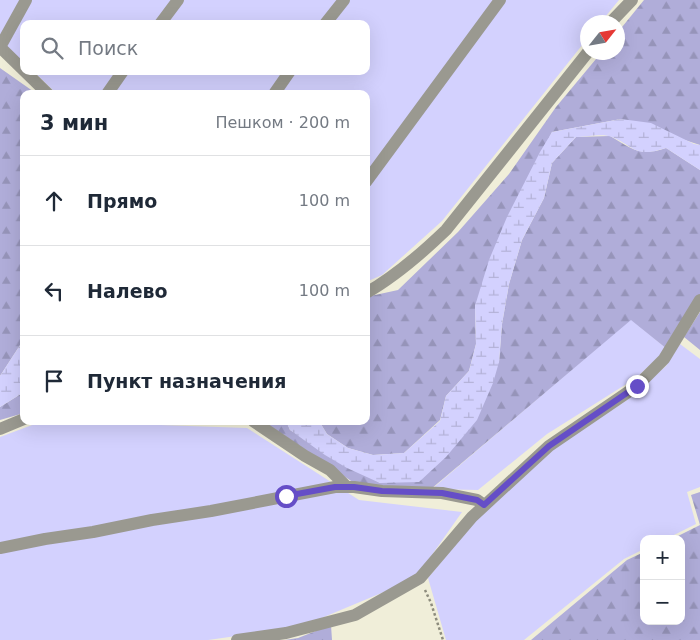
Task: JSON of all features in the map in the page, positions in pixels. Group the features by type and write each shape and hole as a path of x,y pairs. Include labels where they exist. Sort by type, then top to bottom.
{"street":[{"path":"20,68 0,47 26,0"},
{"path":"163,20 178,0"},
{"path":"328,20 344,0"},
{"path":"370,177 500,0"},
{"path":"618,15 632,0"},
{"path":"370,290 424,252 446,230 582,60"},
{"path":"27,75 44,90"},
{"path":"110,90 119,75"},
{"path":"277,90 287,75"},
{"path":"237,640 286,633 355,614 420,578 484,505 549,446 637,386 664,359 700,300"},
{"path":"0,429 20,421"},
{"path":"259,425 305,456 330,470 347,487"},
{"path":"0,548 335,487 442,493 477,500 484,505"}],"path":[{"path":"420,578 431,603 443,640"}],"green space":[{"path":"0,0 619,0 607,15 580,15 580,48 442,221 382,275 370,280 370,90 53,90 37,75 370,75 370,20 20,20 20,59 0,40"},
{"path":"644,0 700,0 700,145 621,119 552,132 475,306 476,344 469,371 446,396 440,420 404,453 373,455 348,448 327,434 321,425 370,425 370,296 398,290 458,232 509,174 556,107 595,60 625,60 625,23"},
{"path":"0,68 31,90 20,90 20,345 0,376"},
{"path":"621,119 651,123 694,144 700,145 700,170 666,148 642,152 604,135 576,137 552,163 544,198 522,240 509,284 502,324 499,362 493,383 477,420 446,457 419,482 380,483 347,468 290,430 288,425 321,425 327,434 348,448 373,455 404,453 440,421 446,396 469,371 476,344 475,306 489,260 507,217 552,132"},
{"path":"610,136 631,148 643,152 666,148 700,170 700,294 667,349 631,320 431,489 363,489 269,425 288,425 290,430 380,483 499,362 502,324 509,284 522,240 544,198 552,163 576,137"},
{"path":"700,312 700,350 684,337"},
{"path":"631,319 667,349 636,378 547,434 478,490 432,489"},
{"path":"680,344 700,359 700,487 687,492 696,524 674,535 640,535 640,551 624,559 524,640 446,640 428,578 488,506 556,447 627,400 666,366"},
{"path":"20,345 20,394 0,407 0,376"},
{"path":"20,394 20,414 0,420 0,407"},
{"path":"32,425 160,425 247,428 359,500 462,512 415,579 300,627 208,640 0,640 0,437"},
{"path":"700,492 700,525 691,495"},
{"path":"700,525 700,640 531,640 627,560 640,554 640,625 685,625 685,535 680,535"},
{"path":"331,625 332,640 285,640 298,638"}],"route":[{"path":"286,496 335,487 354,487 382,491 442,493 477,500 484,505 549,446 637,386"}]}
